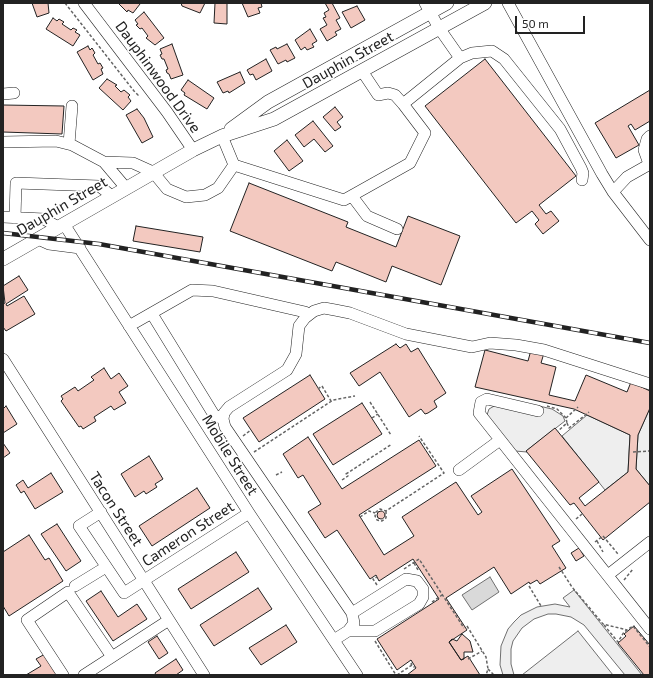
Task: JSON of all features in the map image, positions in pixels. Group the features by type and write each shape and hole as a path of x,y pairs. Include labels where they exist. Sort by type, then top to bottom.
{"main road":[{"name":"Dauphin Street","path":"222,136 268,102 428,8 447,3"},
{"name":"Dauphin Street","path":"3,259 193,150 222,136 274,119 485,3"}],"street":[{"name":"Dauphinwood Drive","path":"84,3 168,112 193,150"},
{"path":"508,3 613,192 650,240"},
{"path":"428,8 439,28 460,58"},
{"path":"403,104 460,58 472,53 492,51 504,59 560,129 582,168 582,180"},
{"path":"222,136 234,165 344,200 410,163 425,133 395,95 388,93 378,95 362,71"},
{"path":"69,144 72,106"},
{"path":"613,192 627,177 650,164 644,150 647,139 650,136"},
{"path":"3,142 56,141 69,144 104,162 126,188"},
{"path":"104,162 133,163 153,172 167,189 186,197 205,195 218,188 234,165"},
{"path":"15,218 16,183 98,186 112,196"},
{"path":"352,196 366,216 397,229"},
{"path":"3,217 44,219 61,225"},
{"name":"Mobile Street","path":"61,225 80,248 249,513 357,675"},
{"path":"38,239 49,244 80,248"},
{"path":"129,326 192,290 203,290 305,312 308,315"},
{"path":"334,640 348,631 354,623 352,613 225,426 223,419 224,413 229,407 287,370 296,354 299,326 308,315 314,311 324,308 350,313 406,334 464,346 472,347 490,343 516,345 544,350 650,384"},
{"path":"152,314 214,415 223,419"},
{"name":"Tacon Street","path":"3,359 204,675"},
{"path":"538,411 487,399 481,402 479,413 650,629"},
{"path":"459,470 500,440"},
{"path":"76,586 106,567 79,526 101,512"},
{"name":"Cameron Street","path":"106,567 124,593 249,513"},
{"path":"608,575 650,542"},
{"path":"348,631 375,631 419,604 424,594 417,581 408,578 380,590 352,613"},
{"path":"63,675 26,620 68,592 112,657"},
{"path":"84,675 169,620"}],"path":[{"path":"65,3 138,95 149,88"},
{"path":"318,389 322,386 331,401"},
{"path":"252,453 331,401 355,396"},
{"path":"370,402 392,435"},
{"path":"566,418 578,407"},
{"path":"567,423 569,428 589,412"},
{"path":"372,418 378,414"},
{"path":"241,437 251,430"},
{"path":"386,511 444,473 419,436"},
{"path":"342,480 348,476 346,474 392,444"},
{"path":"633,452 650,451"},
{"path":"276,475 282,472"},
{"path":"360,517 369,512 375,513 380,509 386,511"},
{"path":"375,513 377,520 382,521 386,518 386,511"},
{"path":"572,522 582,514"},
{"path":"605,557 597,541 603,536 619,555"},
{"path":"419,559 464,628"},
{"path":"559,567 572,587 618,642 627,630 633,626 650,647"},
{"path":"624,581 634,568"},
{"path":"529,586 541,606"},
{"path":"603,624 627,630"},
{"path":"467,626 486,657 488,669 486,675"},
{"path":"374,638 390,662 396,675 413,665"},
{"path":"468,658 482,651"},
{"path":"488,669 494,675"}],"shaded area":[{"path":"496,405 539,406 552,409 563,416 565,421 526,451 527,452 515,451 487,415 489,409"},
{"path":"650,408 650,486 636,469 638,435"},
{"path":"587,415 630,435 628,472 605,490 562,436"},
{"path":"490,577 499,592 472,610 462,595"},
{"path":"574,590 642,675 625,675 584,625 571,617 548,614 534,619 522,628 513,641 511,649 511,664 514,675 503,675 500,665 501,646 508,629 521,615 537,607 555,604 570,607 563,598"},
{"path":"578,631 613,675 522,675"}],"building":[{"path":"32,3 48,3 49,13 37,17"},
{"path":"118,3 140,4 133,13 128,10 127,12"},
{"path":"181,3 205,3 200,13 182,6"},
{"path":"215,3 227,3 227,24 214,23"},
{"path":"242,3 261,3 262,7 258,8 260,13 248,17"},
{"path":"325,3 332,3 340,18 336,20 341,29 335,32 337,35 327,41 320,29 327,25 323,18 326,17 324,13 329,10"},
{"path":"357,6 365,20 351,28 342,12"},
{"path":"144,12 164,38 155,45 146,38 148,36 142,28 140,29 136,25 138,24 135,20"},
{"path":"53,18 57,21 59,19 64,22 62,24 71,30 73,28 77,30 75,32 80,35 73,46 46,29"},
{"path":"310,29 317,41 312,44 314,47 307,50 305,47 301,50 295,40"},
{"path":"172,44 183,75 171,79 167,73 166,70 168,69 164,59 162,59 160,55 162,54 160,49"},
{"path":"287,44 295,58 278,64 270,50 276,47 277,49"},
{"path":"88,46 90,50 92,48 95,53 93,55 98,64 100,63 103,68 101,69 103,74 93,80 77,52"},
{"path":"266,59 272,71 256,80 253,74 250,75 247,70"},
{"path":"485,59 576,176 539,205 546,214 551,211 559,221 543,234 535,224 539,220 532,211 516,223 425,106"},
{"path":"240,72 245,83 229,93 228,91 223,93 217,82"},
{"path":"107,79 117,85 115,86 121,92 124,90 130,95 128,97 131,101 123,110 99,88"},
{"path":"188,80 214,98 207,109 184,95 185,93 181,90"},
{"path":"650,90 650,121 635,130 631,124 628,126 639,145 616,158 595,123"},
{"path":"3,105 64,106 62,134 3,132"},
{"path":"335,107 343,117 337,122 341,127 335,131 323,117"},
{"path":"137,109 144,118 153,137 142,143 126,115"},
{"path":"313,121 333,146 325,152 314,139 304,147 295,135"},
{"path":"287,140 303,161 289,171 274,151"},
{"path":"249,183 348,222 346,227 396,247 408,216 460,236 441,285 392,266 386,282 336,262 332,271 230,231"},
{"path":"136,226 203,237 200,252 133,241"},
{"path":"19,276 28,290 6,304 7,306 24,296 35,314 6,331 3,327 3,304 5,303 3,286"},
{"path":"396,344 400,348 406,344 411,352 418,348 446,393 434,401 437,407 428,413 425,414 421,409 409,417 380,372 359,386 350,373"},
{"path":"485,350 528,361 531,350 544,353 541,363 556,367 549,395 575,401 586,375 627,392 631,382 650,391 650,408 638,435 636,469 650,486 650,502 603,540 574,503 570,505 526,451 555,428 599,482 579,498 585,506 628,472 630,435 574,409 475,387"},
{"path":"104,368 111,379 119,373 128,386 119,392 126,403 114,410 111,406 94,417 96,421 83,429 81,426 79,427 61,401 63,399 61,396 75,387 78,391 94,380 91,377"},
{"path":"310,375 325,399 259,442 243,418"},
{"path":"362,403 382,434 333,465 313,434"},
{"path":"6,406 17,424 3,433 3,409"},
{"path":"308,437 342,489 419,440 436,466 359,515 384,555 414,536 402,517 456,482 478,515 482,512 471,496 512,469 560,541 552,546 566,568 540,584 537,580 530,584 529,582 511,594 494,567 446,598 467,630 449,642 461,660 468,656 480,675 407,675 416,668 411,660 397,670 377,639 439,599 413,559 379,581 376,575 370,579 337,530 325,538 308,512 321,504 303,475 298,478 283,454"},
{"path":"3,443 10,453 3,458"},
{"path":"149,456 163,479 155,484 157,487 146,494 144,491 135,497 121,474"},
{"path":"51,473 63,492 35,509 24,491 21,493 16,485 23,480 28,488"},
{"path":"197,488 210,508 152,546 139,526"},
{"path":"379,511 383,511 385,515 383,519 379,519 377,517 377,513"},
{"path":"57,524 81,561 66,571 41,534"},
{"path":"29,535 45,560 49,558 63,581 9,616 3,606 3,552"},
{"path":"579,548 584,556 576,561 571,553"},
{"path":"236,552 249,572 191,609 178,589"},
{"path":"258,588 272,609 214,646 200,625"},
{"path":"101,591 118,617 137,604 147,619 113,641 86,601"},
{"path":"286,625 297,642 261,665 249,648"},
{"path":"634,626 650,645 650,675 644,675 618,643 626,636 624,634"},
{"path":"462,634 470,641 473,652 464,652 464,659 461,660 449,642 452,639 457,641"},
{"path":"157,636 168,653 159,659 148,642"},
{"path":"45,654 59,675 26,675 41,666 36,659"},
{"path":"176,659 183,670 176,675 156,675 155,673"}],"railway":[{"path":"3,233 99,244 650,343"}]}
